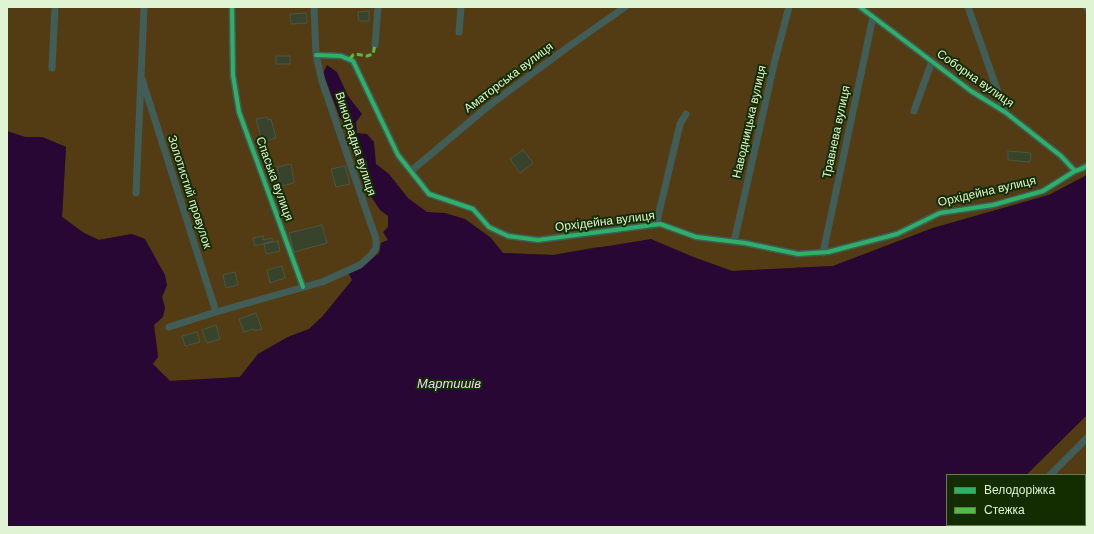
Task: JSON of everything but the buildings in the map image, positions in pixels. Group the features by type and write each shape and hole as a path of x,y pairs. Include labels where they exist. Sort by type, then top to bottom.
{"street":[{"path":"52,68 55,7"},
{"path":"136,193 144,7"},
{"name":"Спаська вулиця","path":"232,7 233,75 239,112 303,287"},
{"name":"Виноградна вулиця","path":"303,287 322,282 360,265 372,255 376,248 376,239 322,81 316,55 314,7"},
{"path":"375,45 378,7"},
{"path":"459,32 461,7"},
{"name":"Аматорська вулиця","path":"411,171 486,108 568,47 626,7"},
{"name":"Наводницька вулиця","path":"734,242 775,60 790,7"},
{"name":"Соборна вулиця","path":"860,7 971,91 1005,112 1062,156 1075,171"},
{"path":"968,7 1005,112"},
{"name":"Травнева вулиця","path":"822,253 873,17"},
{"name":"Орхідейна вулиця","path":"316,55 341,56 353,61 398,155 429,194 472,209 489,227 508,236 538,240 660,224 696,237 734,242 798,254 822,253 897,234 940,214 993,205 1043,191 1075,171 1081,170 1087,166"},
{"path":"914,112 932,61"},
{"name":"Золотистий провулок","path":"142,79 216,312"},
{"path":"656,225 680,124 686,114"},
{"path":"169,327 303,287"},
{"path":"1053,474 1087,438"}],"shaded area":[{"path":"7,7 1087,7 1087,175 1049,195 933,228 833,266 732,271 696,258 597,247 553,255 503,253 490,237 389,240 381,243 380,253 357,270 353,280 322,317 309,329 288,337 258,354 240,377 170,381 152,364 158,357 154,325 165,308 162,297 167,285 132,234 99,240 84,233 62,217 66,147 42,137 25,137 7,131"},
{"path":"1087,415 1087,527 1002,527 1086,526 1086,474 1027,474"}],"water":[{"name":"Мартишів","path":"327,65 337,72 348,96 362,114 356,122 357,133 367,134 374,142 376,164 389,174 408,198 427,212 445,213 465,219 490,237 503,253 553,255 651,239 732,271 833,266 933,228 1049,195 1087,175 1087,415 1027,474 946,474 946,526 1004,526 1002,527 7,527 7,131 25,137 42,137 66,147 62,217 84,233 99,240 132,234 145,239 165,275 167,285 162,297 165,308 163,317 154,325 158,357 153,364 170,381 240,377 258,354 288,337 309,329 322,317 352,280 349,274 352,271 357,270 379,253 381,243 388,240 383,232 388,227 388,216 380,210 368,192 367,162 356,153 357,141 349,126 340,118 323,73"}],"marked path":[{"path":"350,59 356,54 367,56 373,54 375,45"}],"cycle path":[{"path":"232,7 233,75 239,112 303,287"},
{"path":"860,7 971,91 1005,112 1061,156 1075,171"},
{"path":"316,55 341,56 353,61 398,155 429,194 473,209 489,227 508,236 538,240 660,224 696,237 745,243 798,254 828,252 897,234 940,213 993,205 1043,191 1075,171 1087,166"}]}
